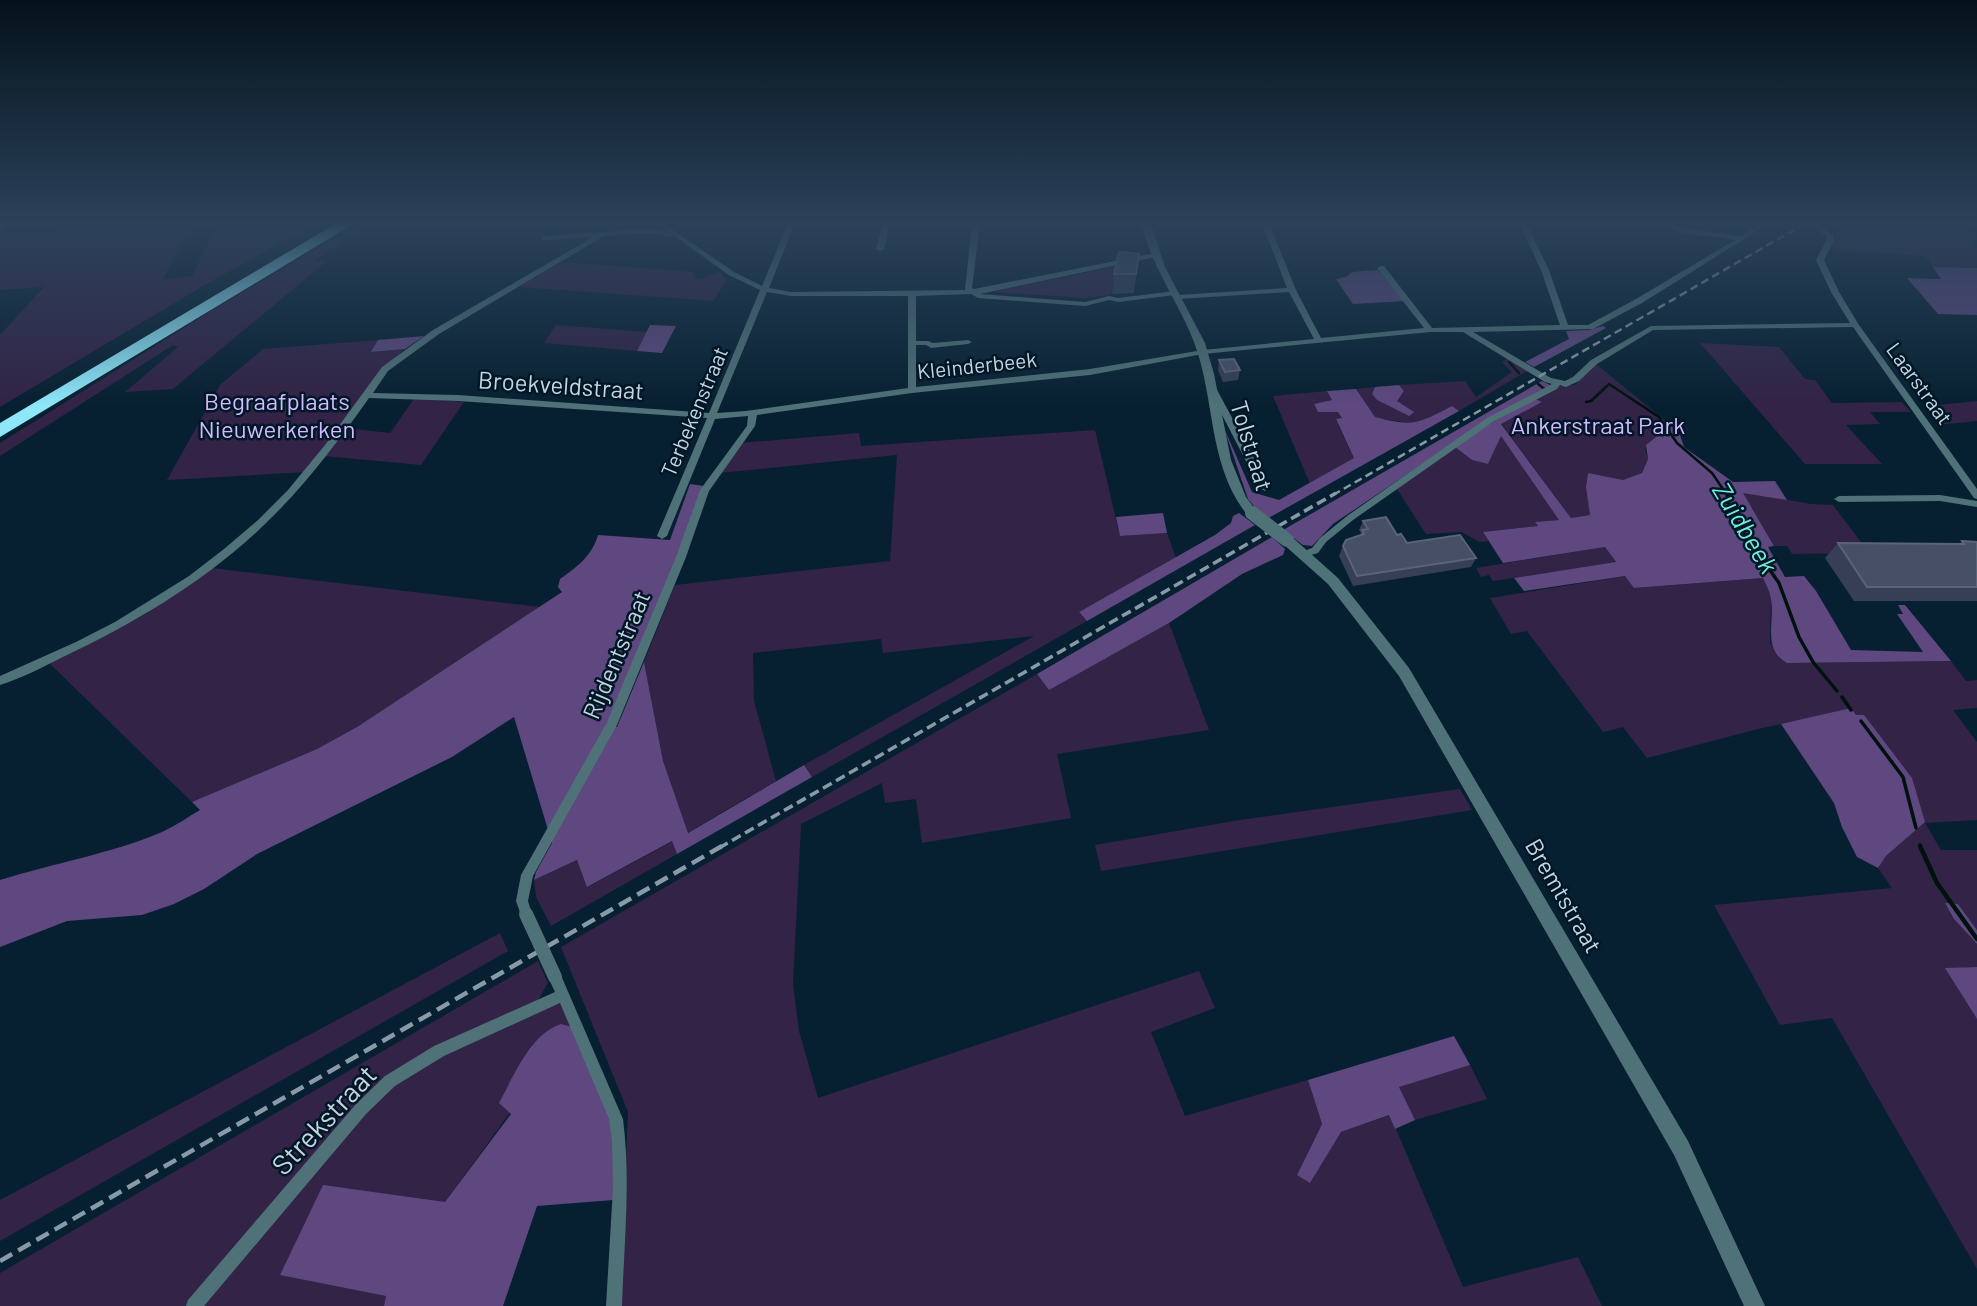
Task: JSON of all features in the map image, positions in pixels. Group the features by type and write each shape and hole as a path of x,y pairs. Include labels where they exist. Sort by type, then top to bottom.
{"highway":[{"path":"0,417 224,284"},
{"path":"0,431 243,284"}],"street":[{"path":"0,681 116,627 211,564 290,493 385,369 415,345 518,284"},
{"path":"748,284 766,291 791,294 971,292 1018,284"},
{"name":"Terbekenstraat","path":"662,536 769,284"},
{"path":"969,284 971,292 989,298 1086,304 1101,299 1292,290"},
{"name":"Tolstraat","path":"1170,284 1203,352 1212,387 1214,420 1241,502 1286,540"},
{"path":"1290,284 1319,341"},
{"path":"1394,284 1430,330"},
{"path":"1550,284 1565,328"},
{"name":"Kleinderbeek","path":"753,413 912,390 1090,372 1203,352 1430,330 1590,327 1667,284"},
{"name":"Laarstraat","path":"1832,284 1855,326 1977,496"},
{"path":"912,294 912,390"},
{"path":"1466,331 1557,383 1572,382 1594,362 1651,328 1855,326"},
{"path":"913,343 928,343 931,346 968,342"},
{"path":"1304,554 1315,551 1323,540 1350,518 1490,419 1554,387 1557,383"},
{"name":"Tolstraat","path":"1212,387 1265,488"},
{"name":"Broekveldstraat","path":"367,395 458,398 713,416 753,413"},
{"name":"Rijdentstraat","path":"563,995 522,901 527,875 611,725 685,547 705,490 751,426 753,413"},
{"path":"1839,499 1940,498 1977,504"},
{"name":"Bremtstraat","path":"1286,540 1333,581 1404,672 1681,1148 1755,1306"},
{"path":"563,995 615,1119 620,1143 614,1306"},
{"name":"Strekstraat","path":"194,1306 361,1109 390,1081 439,1051 563,995"}],"green space":[{"path":"0,284 207,284 0,407 0,335 44,287 0,290"},
{"path":"257,284 299,284 173,389 125,392 178,347 173,345 0,456 0,443"},
{"path":"524,284 724,284 713,301 519,287"},
{"path":"1031,284 1113,284 1111,295 1084,298 993,292"},
{"path":"556,325 647,332 637,351 544,343"},
{"name":"Begraafplaats Nieuwerkerken","path":"378,340 372,352 405,349 382,370 306,472 167,480 220,385 263,349"},
{"path":"1700,343 1779,347 1805,379 1815,380 1832,403 1902,402 1911,412 1870,412 1880,424 1846,425 1882,464 1805,464"},
{"path":"1508,358 1527,371 1459,411 1452,406 1417,424 1375,418 1356,389 1375,387 1372,394 1377,400 1409,416 1397,401 1404,391 1399,385 1465,381 1476,397 1512,372 1502,362"},
{"name":"Ankerstraat Park","path":"1596,364 1673,427 1656,428 1656,437 1645,449 1648,459 1642,473 1623,480 1607,478 1588,499 1590,515 1571,518 1501,423 1541,403 1535,399 1559,386 1575,385"},
{"path":"1327,391 1333,400 1314,405 1318,412 1338,411 1342,419 1336,420 1354,458 1310,484 1273,396"},
{"path":"414,399 464,402 421,465 324,456 344,428 390,433"},
{"path":"1977,401 1977,421 1938,425 1927,406"},
{"path":"1095,430 1120,536 1167,533 1176,558 1079,612 1087,621 812,777 804,765 1034,636 883,653 881,639 753,653 754,701 776,781 687,833 663,761 644,662 675,585 890,561 897,455 719,473 740,443 859,433 861,446"},
{"path":"1501,435 1560,520 1536,522 1538,526 1483,532 1489,541 1479,542 1462,532 1426,534 1395,486 1455,447 1472,460 1488,464"},
{"path":"1742,492 1811,504 1833,505 1869,553 1792,554 1787,546 1774,546"},
{"path":"1605,547 1616,563 1493,581 1489,575 1481,577 1476,568"},
{"path":"211,568 540,607 357,727 317,749 192,802 49,663 145,614"},
{"path":"1625,576 1635,588 1763,578 1771,596 1770,643 1787,663 1951,661 1966,681 1977,680 1977,708 1953,710 1977,742 1977,820 1925,823 1941,850 1977,850 1977,930 1958,904 1954,919 1977,944 1977,967 1946,969 1977,1019 1977,1269 1832,1018 1780,1025 1714,905 1892,888 1878,868 1886,856 1925,822 1851,709 1758,729 1647,758 1623,727 1603,732 1527,631 1511,634 1490,598"},
{"path":"1169,623 1209,730 1057,754 1071,818 922,843 916,799 885,803 882,783 801,824 793,984 799,1031 818,1098 1199,971 1215,1008 1151,1032 1185,1116 1308,1080 1322,1124 1297,1175 1341,1132 1390,1115 1463,1287 1578,1257 1602,1306 620,1306 628,1112 561,947 1037,674 1050,689"},
{"path":"1460,789 1472,810 1101,871 1095,845 1240,820"},
{"path":"673,841 677,854 551,926 536,897 534,880 578,860 588,887"},
{"path":"500,933 508,951 0,1241 0,1200"},
{"path":"538,961 548,983 537,1002 402,1069 188,1306 0,1306 0,1273"},
{"path":"553,1003 562,1004 572,1027 445,1202 387,1296 384,1306 201,1306 379,1097 442,1057"},
{"path":"1470,1065 1487,1099 1415,1120 1398,1086"}],"shaded area":[{"path":"1339,284 1390,284 1404,301 1353,304"},
{"path":"1912,284 1977,284 1977,315 1938,314"},
{"path":"650,325 676,326 662,353 637,351"},
{"path":"1603,326 1606,328 1534,367 1525,362 1569,339 1566,331"},
{"path":"424,336 405,349 371,352 378,340"},
{"path":"1542,381 1552,386 1489,419 1333,524 1312,546 1303,545 1283,530"},
{"path":"1399,385 1404,391 1397,401 1414,412 1409,416 1377,400 1372,394 1375,387"},
{"path":"1356,389 1375,417 1388,420 1415,422 1452,406 1459,411 1265,520 1248,499 1224,428 1252,492 1279,500 1354,458 1336,419 1342,418 1338,412 1318,412 1314,404 1332,400 1327,391"},
{"path":"1535,399 1542,402 1501,424 1571,518 1590,515 1586,487 1588,473 1623,480 1642,473 1648,459 1646,445 1656,437 1655,428 1673,427 1680,435 1684,447 1733,482 1775,481 1787,500 1743,493 1774,546 1768,547 1785,577 1804,576 1851,650 1923,652 1897,614 1903,614 1898,605 1905,605 1951,661 1787,663 1779,657 1772,643 1771,599 1763,578 1634,588 1625,576 1524,591 1514,578 1616,562 1605,547 1503,563 1483,532 1538,526 1535,522 1559,520 1501,436 1488,464 1472,460 1455,447"},
{"path":"690,484 704,486 673,568 605,727 617,727 644,662 663,761 688,833 804,765 812,777 677,854 672,841 587,887 577,860 534,880 552,843 514,717 452,757 257,854 204,889 174,904 142,915 67,921 0,947 0,880 162,832 200,810 192,802 317,749 357,727 562,592 558,587 560,579 588,555 598,535 670,540"},
{"path":"1163,513 1167,533 1120,536 1116,517"},
{"path":"1239,513 1255,525 1087,621 1079,612 1215,535"},
{"path":"1272,537 1285,549 1283,555 1242,574 1169,623 1049,690 1037,674"},
{"path":"1851,708 1856,715 1864,715 1912,778 1925,822 1886,856 1878,868 1857,857 1834,803 1781,724"},
{"path":"1945,903 1958,904 1977,930 1977,944 1954,919"},
{"path":"1977,967 1977,1019 1945,968"},
{"path":"561,1024 572,1027 613,1123 613,1200 537,1206 503,1306 384,1306 386,1296 280,1275 323,1185 445,1202 511,1114 499,1103 524,1057 540,1037"},
{"path":"1454,1036 1470,1065 1399,1087 1415,1120 1395,1129 1389,1115 1341,1132 1310,1183 1297,1175 1322,1124 1308,1080"}],"building":[{"path":"1234,359 1240,370 1225,372 1219,360"},
{"path":"1386,517 1397,535 1401,534 1407,543 1460,535 1476,558 1357,576 1343,546 1346,540 1364,534 1362,530 1368,529 1363,521"},
{"path":"1962,541 1977,542 1977,587 1867,587 1838,543 1964,544"}],"waterway":[{"name":"Zuidbeek","path":"1509,362 1519,373"},
{"name":"Zuidbeek","path":"1538,384 1546,390"},
{"name":"Zuidbeek","path":"1586,402 1591,401 1609,384 1659,417 1677,443 1712,473 1727,495"},
{"name":"Zuidbeek","path":"1727,493 1730,513 1779,583 1799,637 1813,662 1837,691"},
{"name":"Zuidbeek","path":"1842,697 1851,710"},
{"name":"Zuidbeek","path":"1861,721 1903,777 1916,828"},
{"name":"Zuidbeek","path":"1920,846 1937,883 1977,939"}],"railway":[{"path":"1333,495 1700,284"},
{"path":"719,848 1336,493"},
{"path":"0,1261 722,846"}]}
